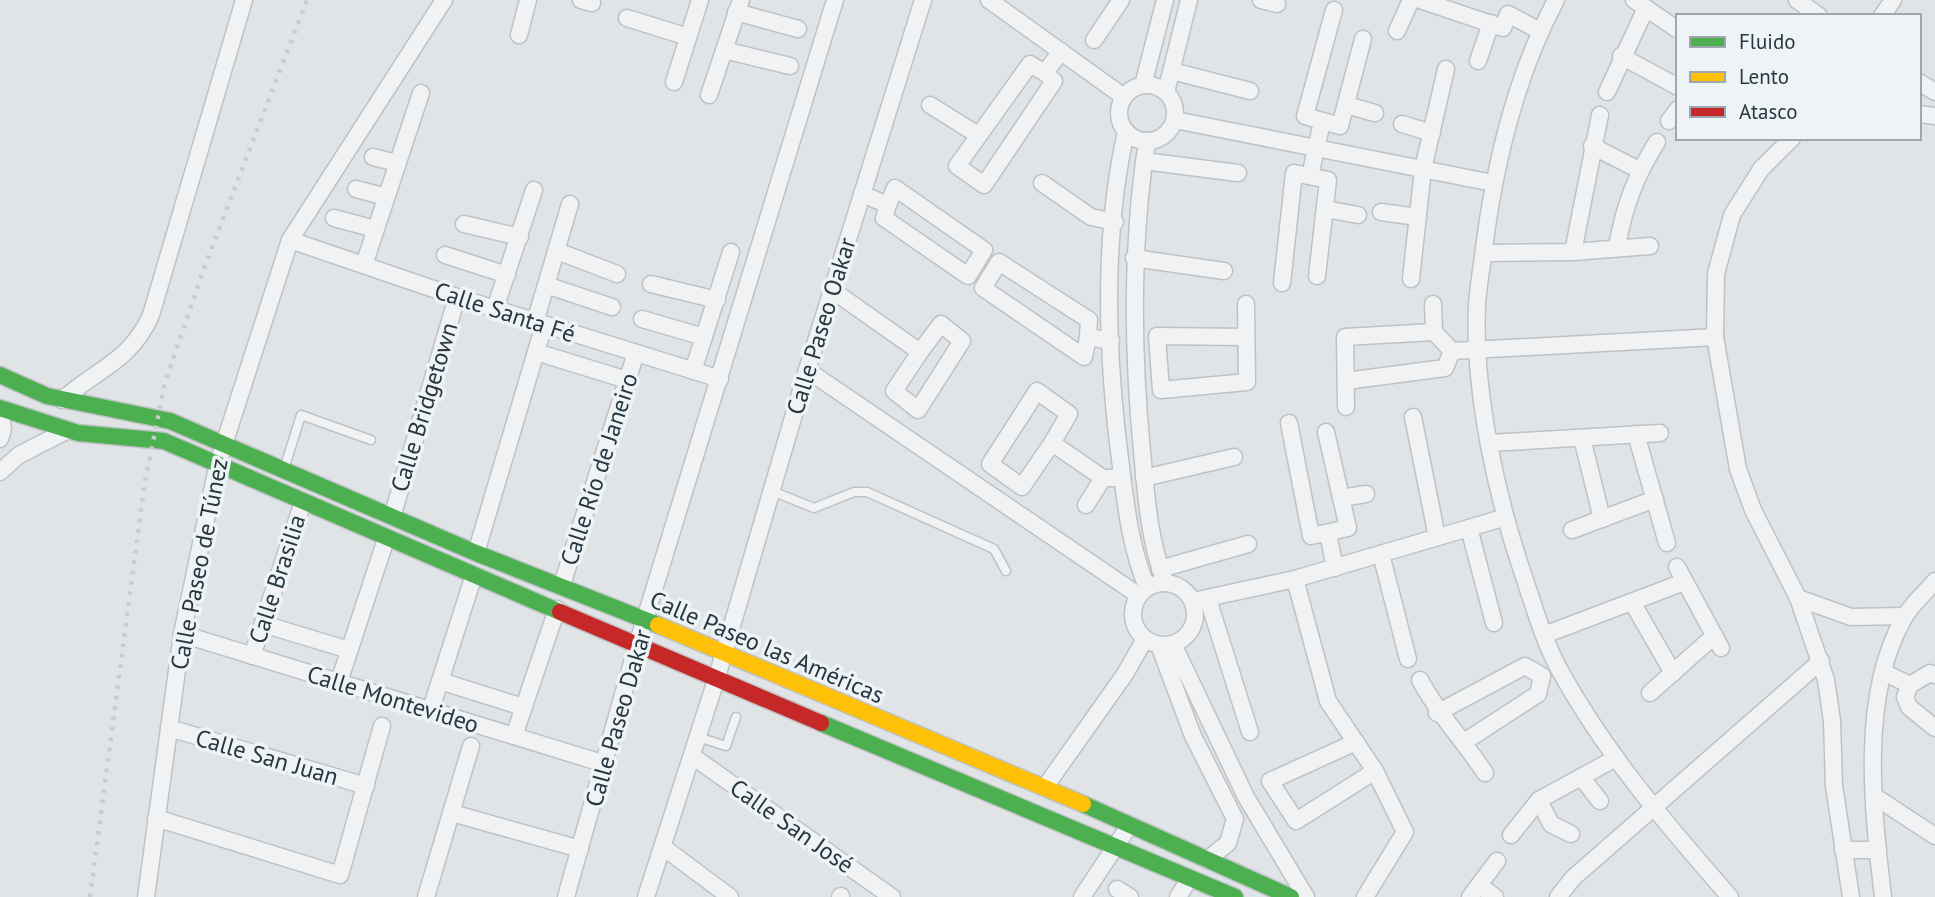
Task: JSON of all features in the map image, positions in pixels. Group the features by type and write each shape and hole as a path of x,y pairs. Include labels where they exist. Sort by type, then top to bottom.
{"street":[{"path":"62,400 88,377 121,358 140,340 151,315 175,238 244,0"},
{"name":"Calle Paseo de Túnez","path":"146,897 182,634 218,463 290,240 444,0"},
{"path":"519,35 528,0"},
{"path":"674,82 699,0"},
{"path":"720,379 835,0"},
{"name":"Calle Paseo Oakar","path":"724,654 807,370 923,0"},
{"path":"989,0 1124,97"},
{"path":"1094,40 1121,0"},
{"path":"1166,92 1189,0"},
{"path":"1397,31 1411,0"},
{"path":"1420,0 1503,28 1509,7 1540,31"},
{"path":"1556,0 1529,55 1493,183 1477,306 1480,384 1503,518 1558,667 1616,758 1654,810 1730,897"},
{"path":"1797,0 1816,14"},
{"path":"1143,85 1161,2"},
{"path":"1607,92 1640,4 1676,29"},
{"path":"709,95 738,6 798,29"},
{"path":"1334,10 1305,116 1340,125 1363,39"},
{"path":"627,18 688,37"},
{"path":"1478,61 1491,23"},
{"path":"724,50 790,66"},
{"path":"1045,73 1061,51"},
{"path":"1621,56 1676,86"},
{"path":"1030,64 1045,73 1054,81 984,185 957,166 1030,64"},
{"path":"1411,279 1423,169 1447,69"},
{"path":"1172,71 1250,92"},
{"path":"1126,132 1147,141 1167,133 1175,120 1174,105 1166,92 1159,87 1143,85 1124,97 1120,118 1126,132 1110,279 1112,400 1122,478 1143,591"},
{"path":"364,265 421,93"},
{"path":"930,105 978,135"},
{"path":"1346,105 1375,113"},
{"path":"1573,252 1600,115"},
{"path":"1175,120 1493,183"},
{"path":"1310,176 1322,122"},
{"path":"1402,124 1432,133"},
{"path":"1790,140 1761,169 1732,215 1716,274 1716,337 1738,469 1753,510 1798,598 1821,661 1832,720 1834,786 1851,897"},
{"path":"1147,141 1134,258 1135,367 1150,524 1162,576 1200,600 1250,732"},
{"path":"1617,247 1624,206 1639,170 1657,142"},
{"path":"1592,146 1639,170"},
{"path":"373,157 397,163"},
{"path":"1144,161 1238,173"},
{"path":"1282,283 1294,173 1328,180 1317,276"},
{"path":"1042,183 1091,217 1115,222"},
{"path":"356,188 386,197"},
{"path":"895,188 984,250 968,276 884,218 888,205 895,188"},
{"path":"495,309 534,190"},
{"path":"862,194 888,205"},
{"path":"476,553 536,352 546,285 570,204"},
{"path":"1325,209 1358,215"},
{"path":"1381,212 1418,218"},
{"path":"334,218 375,229"},
{"path":"464,224 520,237"},
{"name":"Calle Santa Fé","path":"290,240 457,297 720,379"},
{"path":"1483,253 1573,252 1650,246"},
{"path":"557,251 617,274"},
{"path":"693,371 731,253"},
{"path":"444,255 507,275"},
{"path":"1134,258 1224,271"},
{"path":"999,262 1089,320 1088,337 1084,357 983,288 999,262"},
{"path":"651,284 717,300"},
{"path":"546,285 612,307"},
{"path":"832,290 920,352"},
{"name":"Calle Bridgetown","path":"392,517 457,297"},
{"path":"1246,304 1247,382 1161,390 1157,337 1246,337"},
{"path":"1433,304 1434,332 1452,351"},
{"path":"642,319 704,337"},
{"path":"941,324 962,341 918,410 894,391 920,352 941,324"},
{"path":"1346,407 1345,337 1434,332"},
{"path":"1088,337 1111,341"},
{"path":"1452,351 1716,337"},
{"path":"1346,381 1445,368 1452,351"},
{"path":"536,352 627,380"},
{"name":"Calle Río de Janeiro","path":"562,585 636,353"},
{"path":"1135,367 1159,367"},
{"path":"807,370 1143,591"},
{"name":"Calle Paseo las Américas","path":"0,375 62,400 145,415 178,424 224,442 476,553 562,585 1045,787 1291,897"},
{"name":"Calle Paseo Dakar","path":"566,897 637,645 720,379"},
{"path":"1037,391 1069,414 1052,443 1022,487 990,464 1037,391"},
{"path":"0,410 3,429 0,439"},
{"name":"Calle Paseo las Américas","path":"0,410 68,430 141,436 172,444 386,539 558,609 716,680 1235,897"},
{"path":"141,436 145,415"},
{"path":"1413,417 1437,537"},
{"path":"172,444 178,424"},
{"path":"1289,424 1311,536 1348,528 1325,432"},
{"path":"0,472 19,455 68,430"},
{"path":"1490,443 1660,433"},
{"path":"1636,434 1667,543"},
{"path":"1582,438 1602,519"},
{"path":"1052,443 1103,478 1122,478"},
{"path":"1144,478 1234,457"},
{"path":"1086,505 1103,478"},
{"path":"1341,498 1366,494"},
{"path":"1572,530 1655,499"},
{"name":"Calle Brasilia","path":"252,656 303,502"},
{"path":"1200,600 1295,579 1503,518"},
{"path":"1469,528 1494,623"},
{"path":"1328,533 1335,568"},
{"path":"339,681 386,539"},
{"path":"1248,544 1162,576 1143,591 1133,606 1133,621 1159,643 1306,897"},
{"path":"1381,554 1408,659"},
{"path":"1544,635 1632,601 1680,574 1718,642 1673,673 1650,693"},
{"path":"431,709 474,575"},
{"path":"1295,579 1328,701 1375,771 1405,832 1365,897"},
{"path":"1883,897 1872,752 1885,658 1905,616 1935,581"},
{"path":"1798,598 1851,617 1905,616"},
{"path":"1045,787 1125,674 1159,643 1192,628 1200,600"},
{"path":"1632,601 1673,673"},
{"path":"514,736 558,609"},
{"path":"263,624 349,650"},
{"name":"Calle Montevideo","path":"182,634 605,764"},
{"path":"1159,643 1193,736 1235,818 1228,843 1207,860"},
{"path":"646,897 724,654"},
{"path":"1558,897 1573,878 1654,810 1821,661"},
{"path":"1437,713 1525,666 1542,676"},
{"path":"1464,742 1538,694 1542,676 1558,667"},
{"path":"1883,671 1910,685"},
{"path":"1935,675 1930,673 1917,678 1910,685 1905,697 1909,707 1935,728"},
{"path":"440,681 523,708"},
{"path":"1420,681 1437,713 1464,742 1485,773"},
{"path":"156,818 340,875 382,726"},
{"name":"Calle San Juan","path":"169,728 366,786"},
{"path":"1356,742 1270,781 1296,821 1375,771"},
{"path":"426,897 471,746"},
{"name":"Calle San José","path":"692,756 892,897"},
{"path":"1511,835 1539,800 1616,758"},
{"path":"1581,777 1600,801"},
{"path":"1874,796 1935,836"},
{"path":"1539,800 1551,824 1571,834"},
{"path":"452,813 580,849"},
{"path":"1082,897 1129,826"},
{"path":"663,847 730,897"},
{"path":"1843,850 1878,850"},
{"path":"1494,897 1475,891 1497,861"},
{"path":"1178,897 1190,878"}],"lane":[{"path":"284,468 300,415 371,440"},
{"path":"772,491 814,508 854,492 867,492 994,549 1006,571"},
{"path":"698,737 726,746 736,717"}],"railway":[{"path":"90,897 144,487 165,382 206,263 307,0"}],"traffic: fast":[{"path":"0,375 47,396 170,421 476,553 658,625"},
{"path":"0,408 78,433 164,441 560,612"},
{"path":"821,723 1235,897"},
{"path":"1083,804 1291,897"}],"traffic: slow":[{"path":"658,625 1083,804"}],"traffic: jam":[{"path":"560,612 821,723"}]}
